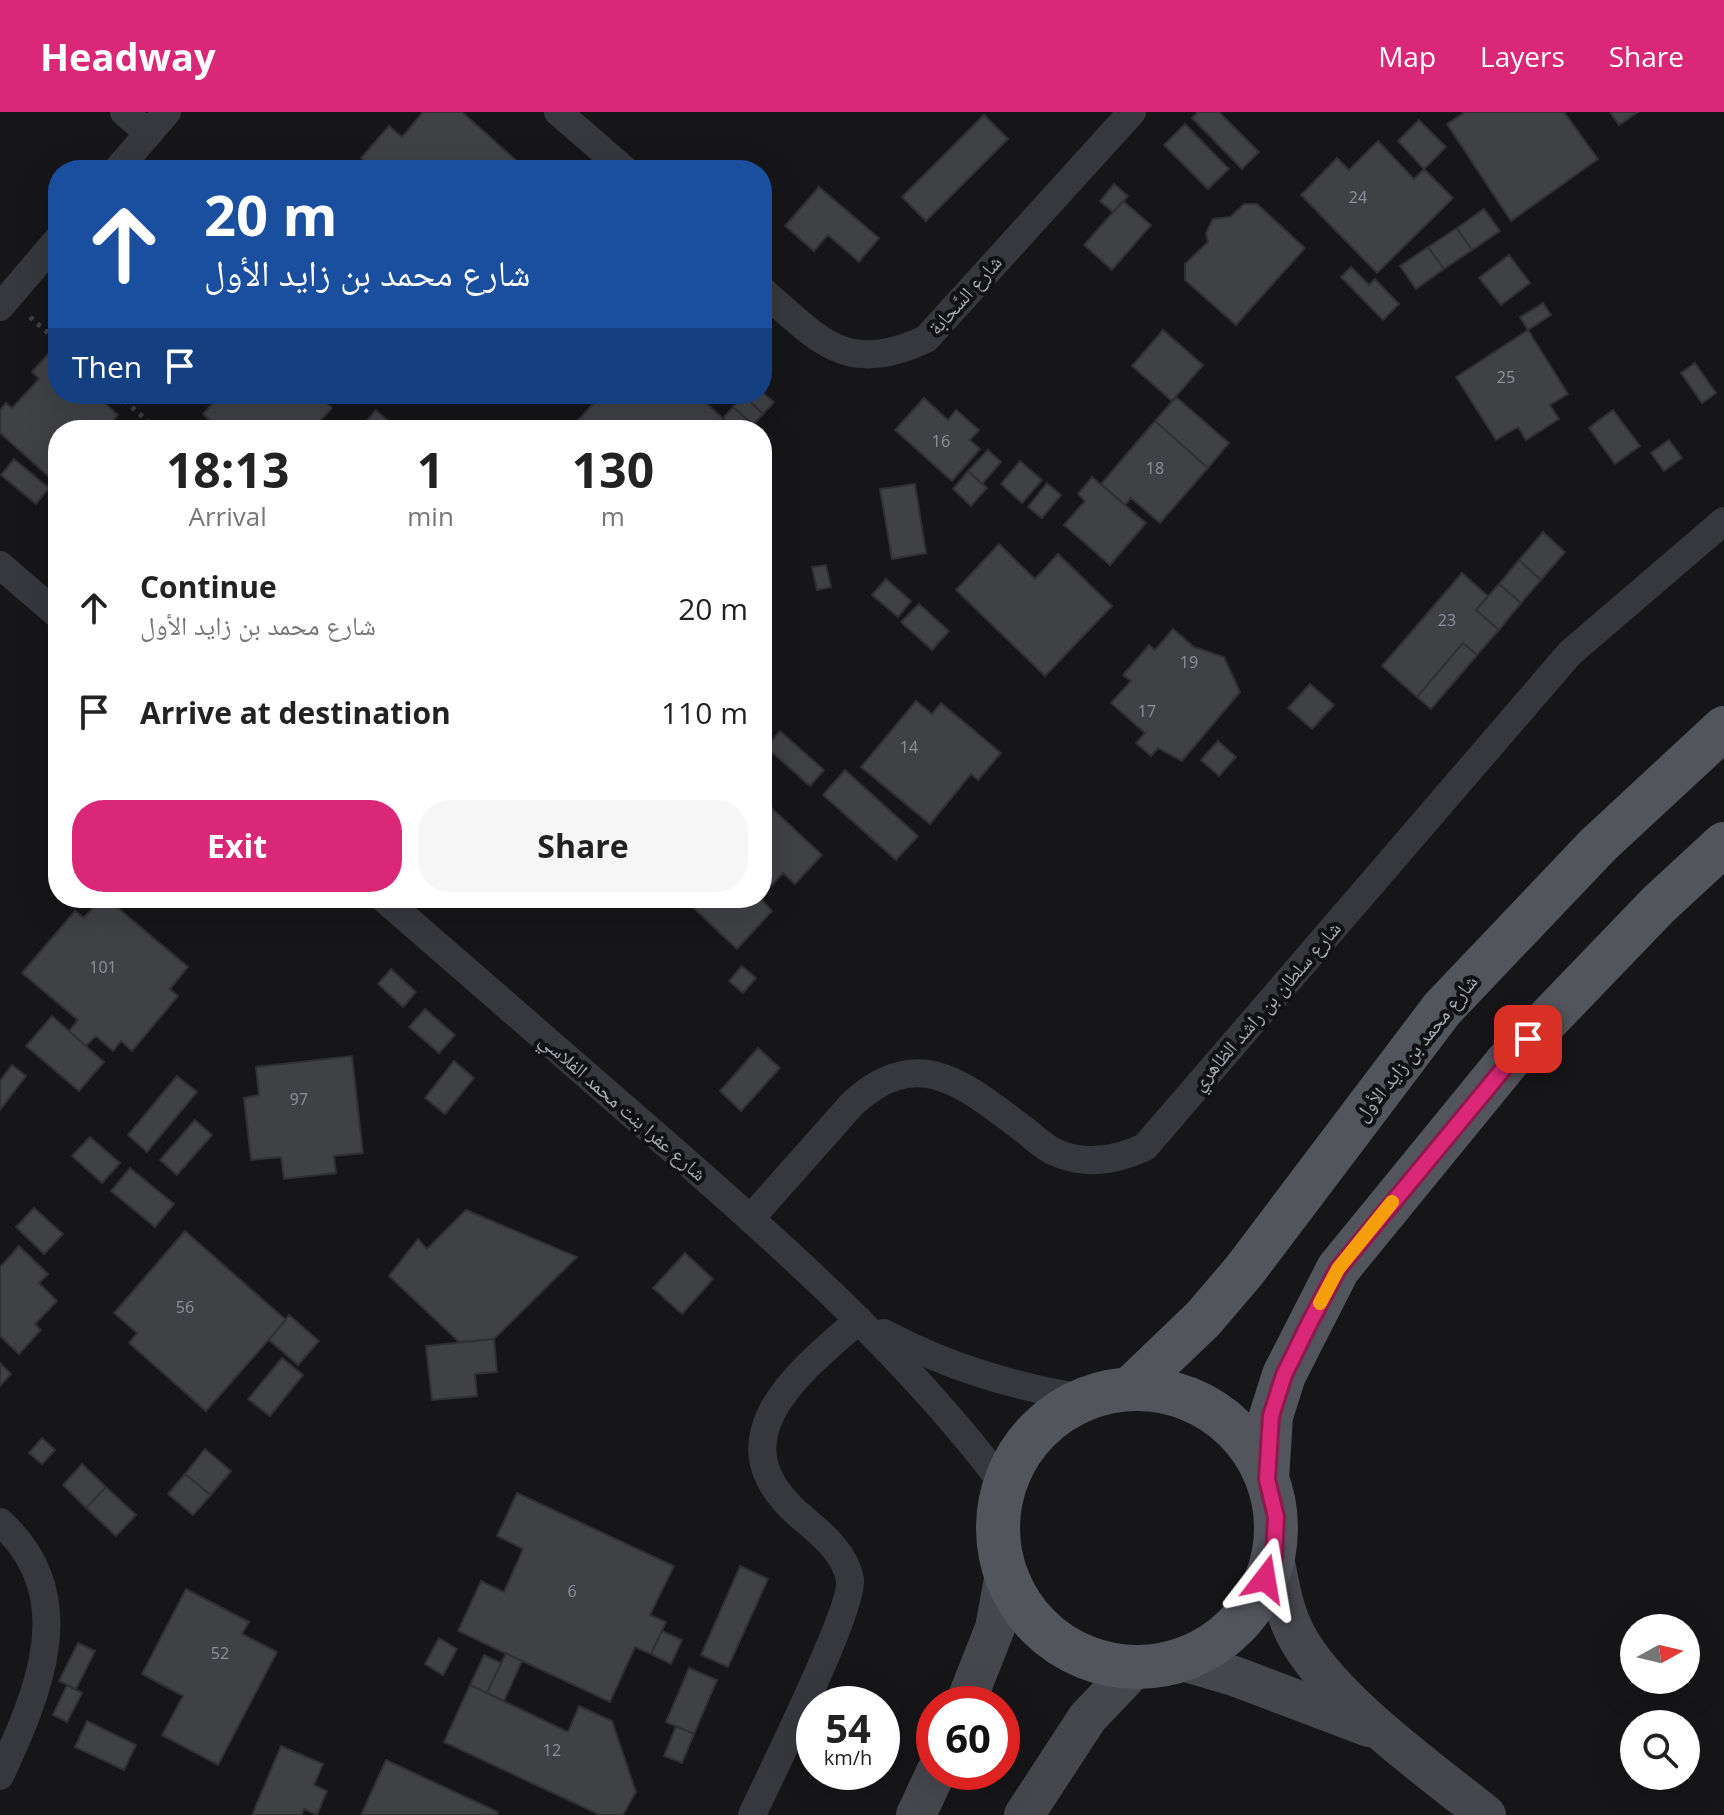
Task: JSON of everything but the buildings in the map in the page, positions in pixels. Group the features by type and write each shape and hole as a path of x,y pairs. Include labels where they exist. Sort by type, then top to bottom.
{"main road":[{"name":"شارع محمد بن زايد الأول","path":"1131,1388 1203,1319 1244,1271 1442,1009 1598,845 1724,728"},
{"path":"1267,1479 1271,1416 1284,1375 1338,1269 1507,1062 1658,905 1724,844"},
{"path":"1131,1388 1174,1393 1213,1411 1245,1441 1267,1479 1276,1517 1274,1557 1256,1601 1224,1638 1183,1661 1135,1668 1093,1662 1055,1642 1025,1612 1005,1574 998,1529 1004,1485 1022,1449 1040,1429 1083,1398 1131,1388"}],"street":[{"path":"124,112 148,133"},
{"path":"125,160 167,112"},
{"path":"558,112 613,160"},
{"name":"شارع السَّحابة","path":"772,299 821,341 849,354 894,354 926,339 1132,112"},
{"path":"0,307 48,251"},
{"name":"شارع سلطان بن راشد الظاهري","path":"751,1218 861,1096 886,1079 907,1073 926,1072 954,1080 1055,1152 1077,1159 1124,1157 1145,1147 1570,653 1724,521"},
{"path":"0,565 48,606"},
{"name":"شارع عفرا بنت محمد الفلاسي","path":"394,908 751,1218 859,1320 935,1399 1004,1485"},
{"path":"752,1815 839,1625 850,1582 840,1555 772,1489 762,1444 772,1409 806,1367 859,1320"},
{"name":"شارع عفرا بنت محمد الفلاسي","path":"859,1320 912,1348 967,1371 1024,1388 1083,1398"},
{"path":"0,1522 28,1554 41,1580 48,1613 46,1644 32,1706 0,1776"},
{"path":"1274,1557 1283,1603 1297,1636 1328,1676 1384,1733 1486,1815"},
{"path":"972,1686 995,1628 1005,1574"},
{"path":"1183,1661 1234,1676 1384,1733"},
{"path":"1024,1815 1088,1717 1135,1668"},
{"path":"916,1815 928,1790"}],"path":[{"path":"128,404 147,420"}],"slow traffic":[{"path":"1320,1303 1338,1269 1392,1202"}],"route":[{"path":"1265,1579 1274,1557 1276,1517 1267,1479 1271,1416 1284,1375 1338,1269 1528,1039"}]}
